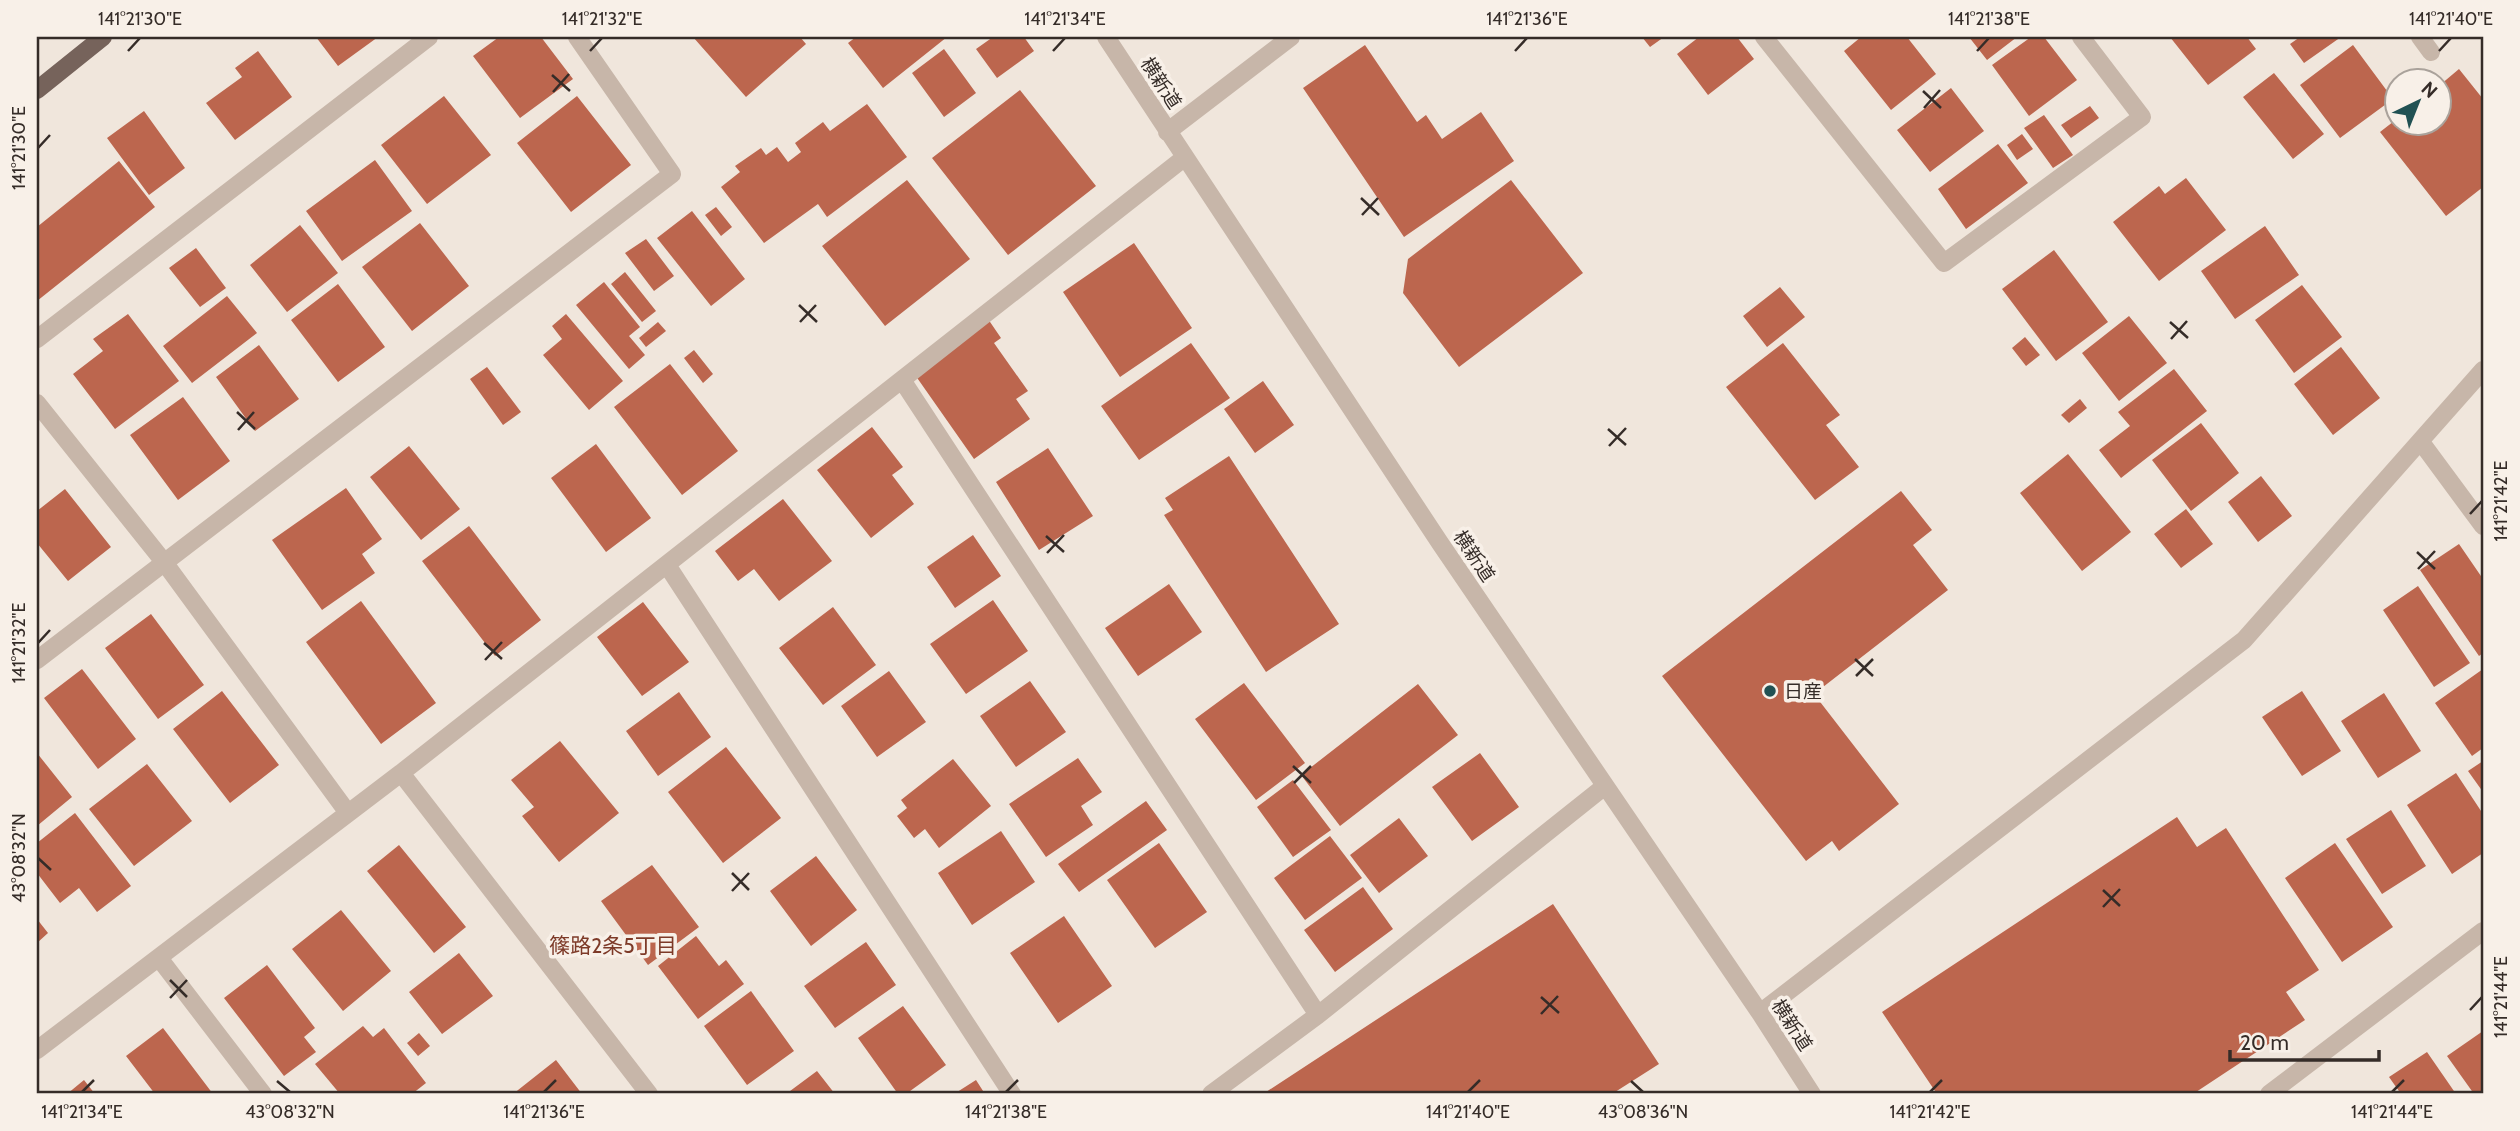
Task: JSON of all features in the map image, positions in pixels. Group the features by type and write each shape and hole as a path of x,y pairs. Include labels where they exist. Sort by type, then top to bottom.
{"main road":[{"path":"37,90 103,37"}],"street":[{"path":"37,339 429,37"},
{"path":"37,660 672,173 578,37"},
{"name":"横新道","path":"1106,37 1440,543 1812,1094"},
{"path":"1167,132 1291,37"},
{"path":"1765,37 1944,263 2142,117 2081,37"},
{"path":"2420,37 2431,52"},
{"path":"37,1051 401,773 1185,158"},
{"path":"1759,1013 2244,640 2483,370"},
{"path":"902,380 1318,1015"},
{"path":"37,403 164,562 348,813"},
{"path":"2421,442 2483,526"},
{"path":"667,565 1012,1094"},
{"path":"401,773 649,1094"},
{"path":"1211,1094 1318,1015 1605,786"},
{"path":"2269,1094 2483,931"},
{"path":"159,958 263,1094"}],"building":[{"path":"316,37 378,37 338,66"},
{"path":"499,37 541,37 573,79 520,118 473,56"},
{"path":"693,37 800,37 806,44 746,97"},
{"path":"856,37 947,37 883,88 848,43"},
{"path":"993,37 1024,37 1034,51 997,78 976,49"},
{"path":"1642,37 1664,37 1650,47"},
{"path":"1699,37 1737,37 1754,59 1708,95 1677,54"},
{"path":"1861,37 1907,37 1936,74 1891,110 1844,51"},
{"path":"1969,37 2017,37 1987,60"},
{"path":"2031,37 2044,37 2077,80 2029,116 1992,65"},
{"path":"2170,37 2247,37 2256,49 2208,85"},
{"path":"2300,37 2341,37 2304,63 2290,44"},
{"path":"1365,45 1417,122 1426,115 1442,139 1481,112 1514,161 1404,237 1303,88"},
{"path":"2353,45 2384,87 2384,106 2340,138 2300,85"},
{"path":"944,49 976,93 944,117 912,73"},
{"path":"258,51 292,97 235,140 206,103 242,77 235,68"},
{"path":"2459,69 2483,99 2483,187 2446,216 2380,132 2384,129 2384,136 2454,136 2454,73"},
{"path":"2274,73 2324,134 2293,159 2243,97"},
{"path":"1951,88 1984,131 1930,172 1897,130"},
{"path":"1020,90 1096,186 1008,255 932,158"},
{"path":"444,96 491,155 427,204 381,145"},
{"path":"577,96 631,165 571,212 517,143"},
{"path":"867,104 907,157 827,217 818,204 764,243 721,187 740,172 735,166 761,148 766,155 777,147 788,162 801,152 795,143 823,122 830,131"},
{"path":"2090,106 2099,118 2071,138 2061,125"},
{"path":"144,111 185,168 149,195 107,138"},
{"path":"2044,115 2073,155 2053,168 2024,128"},
{"path":"2022,134 2033,149 2017,160 2007,145"},
{"path":"1998,144 2028,183 1966,229 1938,189"},
{"path":"375,160 412,211 342,261 306,211"},
{"path":"119,161 155,207 37,301 37,227"},
{"path":"2186,178 2226,230 2159,281 2113,222 2159,186 2165,194"},
{"path":"907,180 970,259 885,326 822,246"},
{"path":"1511,180 1583,273 1459,367 1403,293 1408,259"},
{"path":"716,207 732,227 721,236 705,215"},
{"path":"692,211 745,279 711,306 657,238"},
{"path":"420,223 469,286 412,331 362,267"},
{"path":"300,225 338,273 287,312 250,265"},
{"path":"2265,226 2299,275 2235,319 2201,271"},
{"path":"646,239 674,276 654,291 625,253"},
{"path":"1134,243 1192,328 1120,377 1063,292"},
{"path":"196,248 226,288 200,307 169,268"},
{"path":"2054,250 2108,322 2056,361 2002,289"},
{"path":"625,272 656,311 642,322 611,284"},
{"path":"604,282 640,327 629,336 645,355 629,369 576,305"},
{"path":"338,284 385,347 338,382 291,320"},
{"path":"2302,285 2342,337 2294,373 2255,320"},
{"path":"1780,287 1805,317 1767,347 1743,316"},
{"path":"227,296 257,333 192,383 163,346"},
{"path":"128,314 179,381 115,429 73,374 103,351 93,339"},
{"path":"566,314 623,381 589,410 543,355 562,339 552,326"},
{"path":"2129,316 2167,363 2119,401 2082,353"},
{"path":"988,319 1001,338 994,343 1028,391 1016,399 1030,419 974,459 913,372"},
{"path":"658,322 666,331 646,347 639,338"},
{"path":"2025,337 2040,355 2026,366 2012,348"},
{"path":"1191,343 1230,398 1139,460 1101,406"},
{"path":"1783,343 1840,415 1826,425 1859,467 1815,500 1726,387"},
{"path":"259,345 299,399 255,431 216,377"},
{"path":"2341,347 2380,398 2333,435 2294,384"},
{"path":"694,350 713,374 703,383 684,358"},
{"path":"670,364 738,451 682,495 614,407"},
{"path":"487,367 521,412 503,425 470,379"},
{"path":"2174,369 2207,411 2121,478 2099,450 2130,426 2118,412"},
{"path":"1263,381 1294,425 1255,453 1224,409"},
{"path":"183,397 230,461 178,500 130,435"},
{"path":"2080,399 2087,408 2069,423 2061,415"},
{"path":"2201,423 2239,473 2191,511 2152,460"},
{"path":"872,427 903,467 892,475 914,504 871,538 817,470"},
{"path":"596,444 651,518 606,552 551,478"},
{"path":"409,446 460,509 421,540 370,477"},
{"path":"1048,448 1093,516 1039,550 996,482"},
{"path":"2068,454 2131,532 2082,571 2020,493"},
{"path":"1229,456 1339,624 1266,672 1164,515 1173,510 1165,498"},
{"path":"2261,476 2292,516 2258,542 2228,502"},
{"path":"346,488 382,539 362,554 375,573 322,610 272,540"},
{"path":"65,489 111,547 68,581 37,543 37,511"},
{"path":"1901,491 1932,530 1913,545 1948,590 1814,694 1899,804 1839,851 1832,841 1806,861 1662,676"},
{"path":"783,499 832,561 779,601 754,569 738,581 715,551"},
{"path":"2186,509 2213,544 2181,568 2154,534"},
{"path":"469,526 541,620 495,656 422,561"},
{"path":"973,535 1001,576 955,608 927,567"},
{"path":"2459,544 2483,579 2483,653 2479,656 2420,570"},
{"path":"1169,584 1202,632 1138,676 1105,628"},
{"path":"2418,586 2470,663 2434,687 2383,610"},
{"path":"993,600 1028,651 966,694 930,644"},
{"path":"361,601 436,703 381,744 306,642"},
{"path":"643,602 689,662 642,696 597,637"},
{"path":"833,607 876,665 823,705 779,648"},
{"path":"151,614 204,685 158,719 105,648"},
{"path":"82,669 136,739 98,769 44,698"},
{"path":"2483,669 2483,748 2472,756 2435,703"},
{"path":"889,671 926,722 877,757 841,706"},
{"path":"1030,681 1066,732 1016,767 980,716"},
{"path":"1244,683 1305,763 1256,800 1195,719"},
{"path":"1418,684 1458,735 1340,826 1301,775"},
{"path":"222,691 279,765 230,803 173,729"},
{"path":"2302,691 2341,751 2302,776 2262,717"},
{"path":"679,692 711,737 658,776 626,731"},
{"path":"2384,693 2421,751 2378,778 2341,721"},
{"path":"560,741 619,813 559,862 522,816 534,807 511,780"},
{"path":"726,747 781,818 723,863 668,792"},
{"path":"37,753 72,797 37,826"},
{"path":"1480,753 1519,807 1472,841 1432,787"},
{"path":"1078,758 1102,792 1081,806 1093,825 1046,857 1009,804"},
{"path":"953,759 991,806 939,848 925,829 914,838 897,816 907,808 901,800"},
{"path":"2483,761 2483,792 2468,771"},
{"path":"147,764 192,821 134,866 89,809"},
{"path":"2456,773 2483,814 2483,853 2452,874 2407,805"},
{"path":"1293,780 1331,830 1293,857 1257,807"},
{"path":"1146,801 1167,830 1079,892 1058,864"},
{"path":"2391,810 2426,866 2382,894 2346,839"},
{"path":"75,813 131,886 97,912 79,888 60,903 37,873 37,843"},
{"path":"2177,817 2197,847 2226,828 2319,970 2286,992 2305,1020 2193,1094 1937,1094 1882,1012"},
{"path":"1399,818 1428,856 1379,893 1350,855"},
{"path":"1001,831 1035,882 972,925 938,873"},
{"path":"1330,836 1362,878 1305,920 1274,878"},
{"path":"1159,843 1207,912 1155,948 1107,880"},
{"path":"2335,843 2393,927 2342,962 2285,878"},
{"path":"399,845 466,927 434,953 367,871"},
{"path":"816,856 857,910 811,946 770,891"},
{"path":"652,865 699,927 648,965 601,901"},
{"path":"1363,887 1393,929 1335,972 1304,930"},
{"path":"1553,904 1659,1064 1612,1094 1267,1094 1266,1092"},
{"path":"341,910 391,971 343,1011 292,949"},
{"path":"1064,916 1112,986 1058,1023 1010,953"},
{"path":"37,919 48,933 37,943"},
{"path":"696,936 719,966 726,960 744,984 698,1019 658,966"},
{"path":"866,942 896,985 835,1028 804,986"},
{"path":"459,953 493,996 442,1034 409,992"},
{"path":"267,965 315,1028 304,1037 316,1052 284,1076 224,998"},
{"path":"751,991 794,1051 747,1085 704,1026"},
{"path":"903,1006 946,1065 906,1094 898,1094 858,1038"},
{"path":"363,1026 373,1037 384,1028 426,1083 412,1094 340,1094 315,1064"},
{"path":"163,1028 213,1094 155,1094 126,1056"},
{"path":"2483,1031 2483,1094 2474,1094 2447,1056"},
{"path":"419,1033 430,1046 418,1056 407,1043"},
{"path":"2427,1052 2456,1094 2401,1094 2389,1077"},
{"path":"556,1060 582,1094 513,1094"},
{"path":"817,1071 835,1094 786,1094"},
{"path":"84,1080 95,1094 67,1094"},
{"path":"976,1080 985,1094 954,1094"}],"place":[{"name":"日産","path":"1770,691"}],"district":[{"name":"篠路2条5丁目","path":"613,945"}]}
